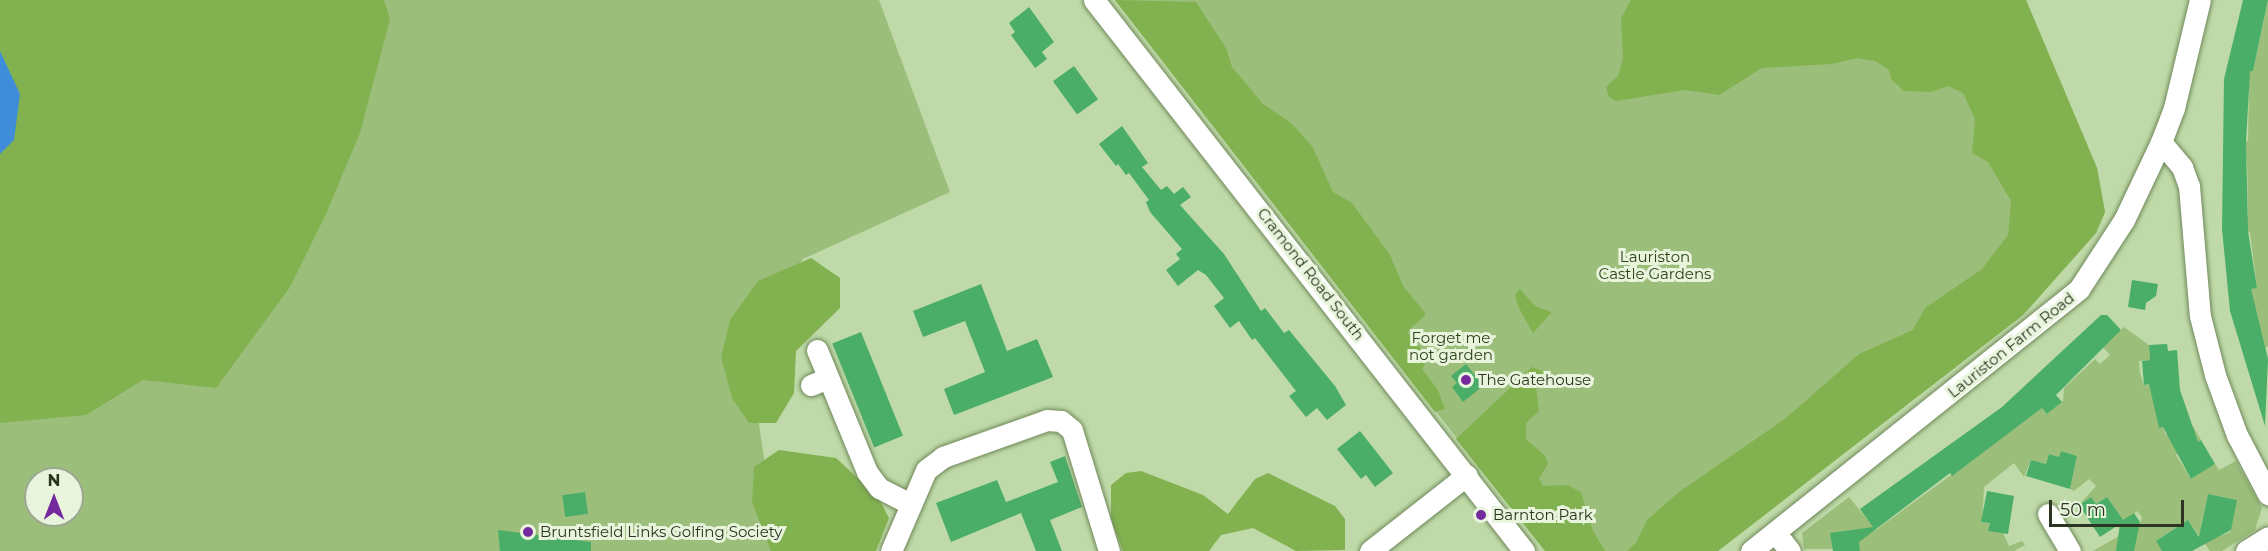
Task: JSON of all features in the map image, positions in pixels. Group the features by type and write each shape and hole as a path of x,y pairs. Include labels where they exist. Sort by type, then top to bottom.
{"street":[{"name":"Cramond Road South","path":"1094,0 1467,475 1524,551"},
{"name":"Lauriston Farm Road","path":"1751,551 2079,289 2124,220 2161,142 2174,108 2200,0"},
{"path":"2161,142 2182,167 2189,186 2200,316 2215,375 2237,435 2268,494"},
{"path":"817,350 819,381 867,472 879,488 911,504"},
{"path":"891,551 926,470 943,457 1047,420 1061,421 1072,430 1107,545"},
{"path":"1370,551 1467,475"},
{"path":"2048,514 2070,551"},
{"path":"1775,532 1790,551"},
{"path":"2246,551 2268,537"}],"green space":[{"path":"0,0 879,0 950,192 803,259 748,348 770,500 786,551 0,551"},
{"path":"0,0 384,0 390,19 360,133 326,214 290,287 216,388 143,380 86,415 0,423"},
{"name":"Lauriston Castle Gardens","path":"1115,0 2026,0 2097,168 2105,212 2096,233 2023,315 1718,551 1545,551"},
{"path":"1115,0 1196,2 1226,48 1232,67 1263,104 1291,123 1312,146 1333,192 1352,203 1390,255 1403,286 1426,314 1407,332 1428,358 1422,369 1438,390 1445,409 1435,412"},
{"path":"1631,0 2026,0 2097,168 2105,212 2096,233 2023,315 1718,551 1627,551 1636,543 1647,520 1679,492 1786,418 1859,354 1913,330 1925,308 1982,269 2008,235 2011,201 1988,162 1972,153 1975,119 1963,93 1948,86 1931,92 1904,91 1891,79 1889,70 1875,61 1857,58 1832,64 1762,68 1719,95 1685,90 1616,101 1609,97 1606,87 1618,76 1623,59 1621,18"},
{"path":"2268,2 2268,346 2265,348 2239,290 2257,288 2250,232 2231,234 2248,216 2247,159 2230,141 2248,141 2249,86 2244,69 2253,71"},
{"path":"811,258 840,278 840,308 796,351 794,393 776,423 749,423 732,398 721,357 730,320 758,281"},
{"path":"1520,289 1535,306 1552,312 1533,333 1519,308 1515,295"},
{"path":"2124,327 2149,345 2150,360 2139,361 2140,373 2144,385 2153,384 2159,427 2163,427 2166,435 2193,426 2201,440 2176,455 2191,479 2215,464 2219,470 2236,461 2262,508 2255,530 2222,551 2210,551 2188,520 2156,541 2162,551 2093,551 2140,524 2142,517 2137,511 2124,522 2107,497 2096,504 2091,497 2079,505 2096,486 2089,479 2074,491 2070,489 2077,456 2061,451 2059,457 2049,454 2046,464 2031,460 2024,477 2014,463 1984,487 1982,522 1990,523 1988,530 2003,533 2009,546 2022,541 2025,545 2014,551 1860,551 1857,530 1833,549 1804,549 1802,533 1849,497 1876,530 2042,408 2047,414 2063,401 2064,388 2095,359 2100,364 2110,355 2103,347","holes":["2208,494 2236,500 2230,532 2205,542 2201,526"]},
{"path":"1532,367 1547,373 1536,387 1539,411 1526,423 1526,439 1545,456 1548,464 1539,478 1543,486 1567,485 1581,492 1593,531 1605,551 1545,551 1456,439"},
{"path":"779,450 836,458 878,497 889,518 876,551 771,551 752,502 754,467"},
{"path":"1141,471 1203,495 1228,514 1255,479 1268,473 1335,506 1345,519 1345,550 1296,551 1253,528 1221,535 1209,551 1123,551 1111,519 1111,485 1126,473"}],"water":[{"path":"0,51 20,94 14,140 0,154"}],"building":[{"path":"2243,0 2268,0 2253,71 2250,71 2246,142 2248,231 2257,288 2251,289 2268,359 2265,426 2230,311 2222,229 2224,79"},
{"path":"1029,7 1054,42 1042,52 1047,59 1035,68 1011,35 1015,32 1009,23"},
{"path":"1074,66 1098,99 1077,114 1053,81"},
{"path":"1122,126 1148,163 1142,167 1161,190 1167,186 1174,194 1183,187 1191,197 1180,205 1224,254 1261,311 1265,308 1284,333 1289,330 1335,386 1346,405 1327,420 1317,408 1306,417 1289,396 1296,391 1255,338 1252,340 1239,321 1230,328 1214,306 1224,298 1206,275 1198,270 1178,286 1166,270 1180,259 1176,254 1182,249 1150,212 1146,202 1149,200 1129,173 1126,175 1118,164 1116,166 1099,144"},
{"path":"2132,280 2158,284 2156,296 2146,303 2145,310 2128,307"},
{"path":"981,284 1007,351 1037,339 1053,377 954,415 944,389 985,372 965,321 923,337 913,311"},
{"path":"2101,315 2107,315 2121,330 2056,395 2062,402 2047,414 2042,408 1952,476 1950,473 1859,542 1860,551 1833,551 1830,533 1873,527 1860,509 2002,407"},
{"path":"861,332 903,436 874,447 832,344"},
{"path":"2167,344 2168,351 2177,350 2180,390 2198,442 2201,440 2215,464 2191,479 2163,427 2159,428 2149,384 2144,385 2142,361 2150,360 2149,345"},
{"name":"The Gatehouse","path":"1466,364 1483,386 1463,402 1452,387 1457,383 1451,376"},
{"path":"1360,431 1393,473 1375,487 1366,475 1361,479 1337,449"},
{"path":"2061,451 2077,456 2070,489 2026,476 2031,460 2046,464 2049,454 2059,457"},
{"path":"1065,456 1082,507 1050,520 1062,551 1036,551 1021,513 951,542 936,503 997,480 1006,502 1058,482 1050,462"},
{"path":"1987,491 2014,496 2008,534 1988,531 1990,523 1981,522"},
{"path":"585,492 588,514 565,517 562,495"},
{"path":"2208,494 2237,500 2231,530 2192,551 2162,551 2156,541 2188,520 2199,537"},
{"path":"2091,497 2096,504 2107,497 2123,520 2134,513 2140,522 2134,551 2116,551 2120,524 2100,537 2079,505"},
{"name":"Bruntsfield Links Golfing Society","path":"498,530 591,542 591,551 500,551"}],"place":[{"name":"The Gatehouse","path":"1466,380"},
{"name":"Barnton Park","path":"1481,515"},
{"name":"Bruntsfield Links Golfing Society","path":"528,532"}],"park label":[{"name":"Forget me not garden","path":"1451,346"}]}
